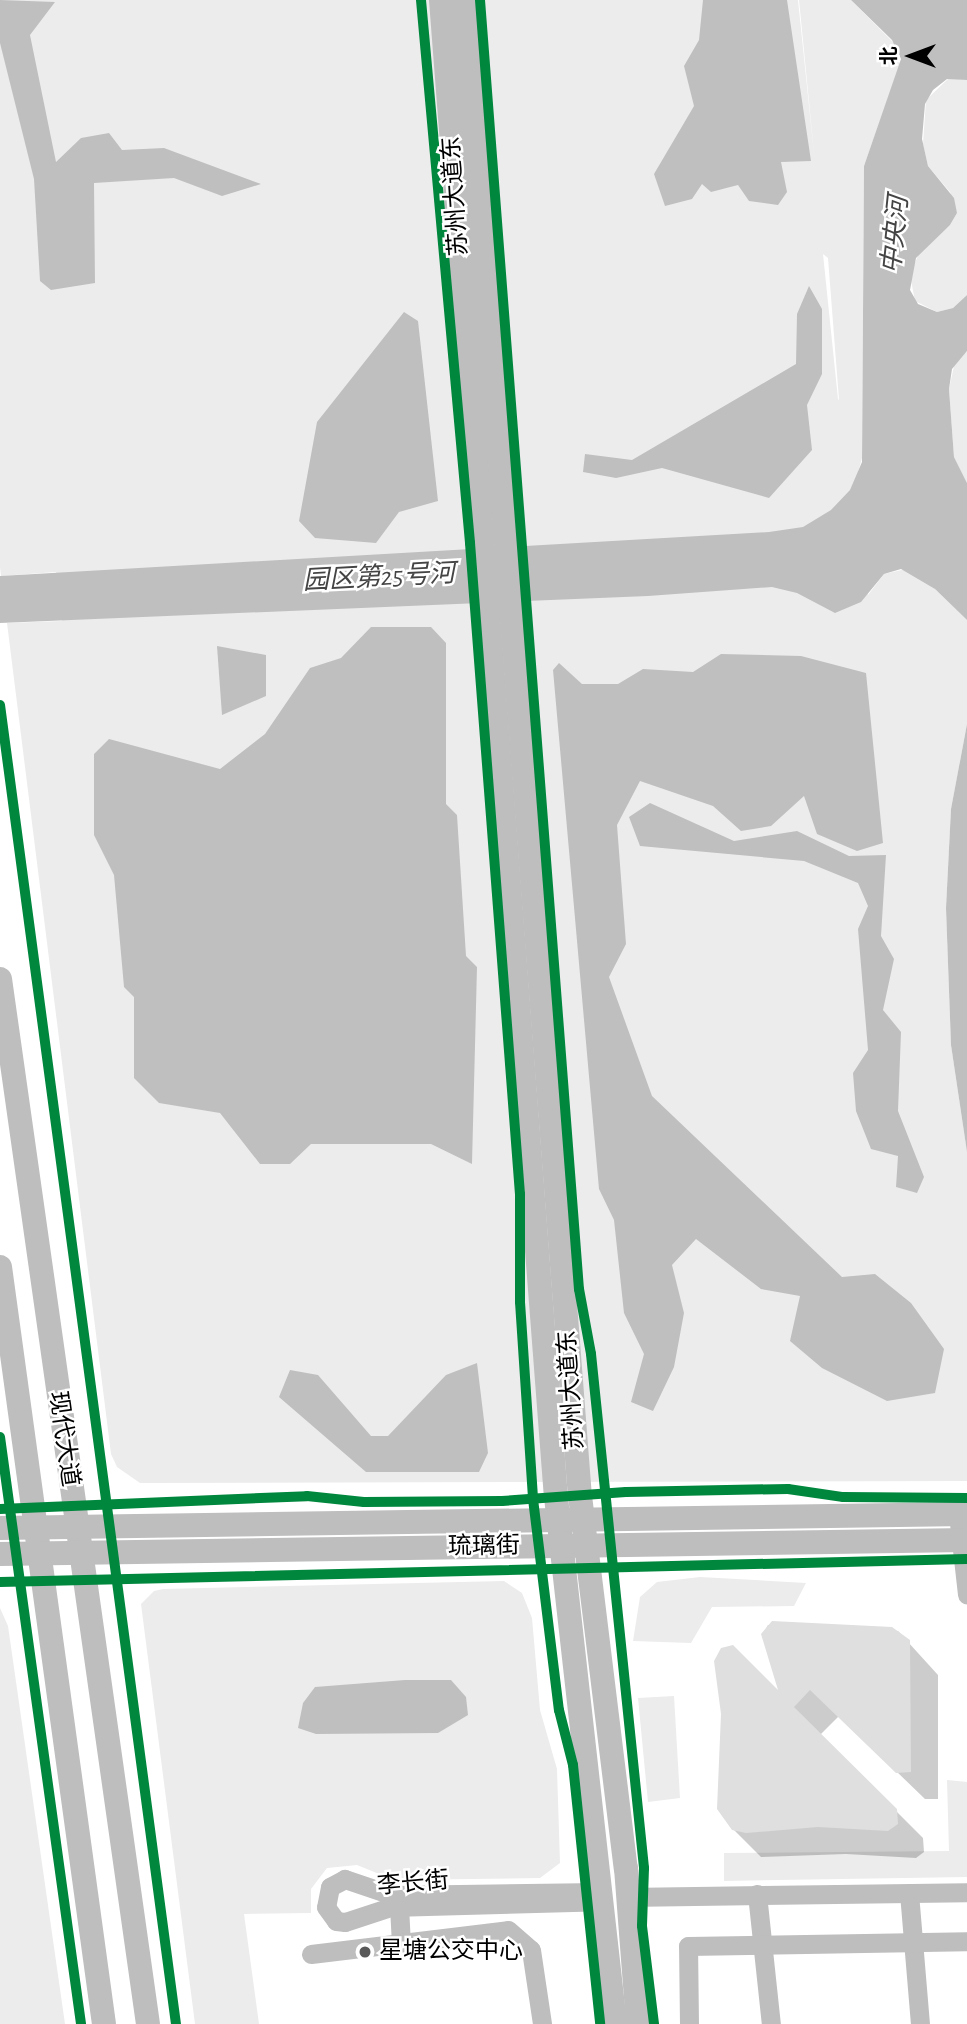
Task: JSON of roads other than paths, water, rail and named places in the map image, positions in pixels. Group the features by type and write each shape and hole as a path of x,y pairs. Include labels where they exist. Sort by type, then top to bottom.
{"main road":[{"name":"苏州大道东","path":"441,0 495,542"},
{"name":"苏州大道东","path":"464,0 495,542 600,1896 615,2024"},
{"name":"现代大道","path":"0,979 74,1527 148,2024"},
{"name":"现代大道","path":"0,1267 104,2024"},
{"name":"琉璃街","path":"0,1528 963,1514"},
{"name":"琉璃街","path":"0,1554 964,1540"},
{"name":"苏州大道东","path":"573,1547 597,1609 638,2024"}],"street":[{"path":"963,1514 967,1594"},
{"name":"李长街","path":"345,1879 392,1895 600,1896 399,1906 382,1908 345,1922 329,1914 326,1897 330,1887 345,1879"},
{"path":"626,1897 967,1892"},
{"path":"909,1893 919,2024"},
{"path":"757,1894 771,2024"},
{"path":"399,1906 401,1942"},
{"path":"440,1906 441,1937"},
{"path":"311,1954 498,1930 526,1941 542,2024"},
{"path":"689,2024 688,1946 967,1941"}],"water":[{"path":"0,0 55,2 30,35 56,162 81,138 109,133 122,150 164,148 261,184 222,196 174,178 94,183 95,283 51,290 40,281 34,179 0,43"},
{"path":"703,0 787,0 811,161 781,162 787,192 778,205 749,201 738,185 711,192 702,184 692,199 665,206 654,174 694,106 684,66 699,40"},
{"path":"851,0 967,0 967,80 947,79 933,90 925,104 922,139 928,166 954,198 957,213 950,225 916,258 910,290 918,304 937,312 953,308 967,295 967,351 952,369 949,389 954,457 967,483 967,620 935,589 901,569 884,574 861,602 835,613 797,593 772,587 648,596 0,623 0,576 769,532 803,527 831,510 850,490 862,462 864,166 901,59 892,40"},
{"path":"809,286 822,309 822,374 807,405 812,450 769,498 662,468 616,478 583,472 585,454 632,460 796,364 797,314"},
{"path":"404,312 418,321 438,501 399,512 376,543 315,538 299,521 317,422"},
{"path":"371,627 431,627 446,643 446,804 457,815 466,956 477,967 472,1164 431,1144 311,1144 290,1164 260,1164 220,1113 159,1103 134,1078 134,997 124,987 114,875 94,835 94,754 109,739 220,769 265,734 310,668 341,658"},
{"path":"217,646 266,655 266,696 222,715"},
{"path":"721,654 801,656 866,673 883,843 857,851 817,834 804,796 771,826 741,831 713,806 640,781 617,825 626,944 609,977 652,1096 842,1277 875,1274 911,1303 944,1349 935,1393 887,1401 822,1368 790,1341 800,1296 761,1289 696,1239 672,1265 684,1313 674,1367 653,1411 631,1402 644,1354 624,1313 614,1220 599,1189 553,670 559,663 582,684 618,684 643,669 693,672"},
{"path":"967,724 967,1152 951,1045 946,908 951,809"},
{"path":"650,803 734,841 797,831 849,856 886,855 881,936 894,959 883,1010 901,1032 898,1111 924,1177 917,1193 896,1187 898,1156 871,1149 856,1111 853,1073 868,1050 858,929 868,906 858,883 804,861 640,846 629,817"},
{"path":"477,1363 488,1453 479,1472 366,1472 279,1397 290,1370 318,1375 371,1436 388,1436 446,1375"},
{"path":"405,1680 451,1680 466,1697 468,1715 438,1733 316,1734 298,1728 303,1703 315,1687"}],"place":[{"name":"星塘公交中心","path":"365,1952"}],"water label":[{"name":"中央河","path":"896,235"},
{"name":"园区第25号河","path":"379,578"}]}
